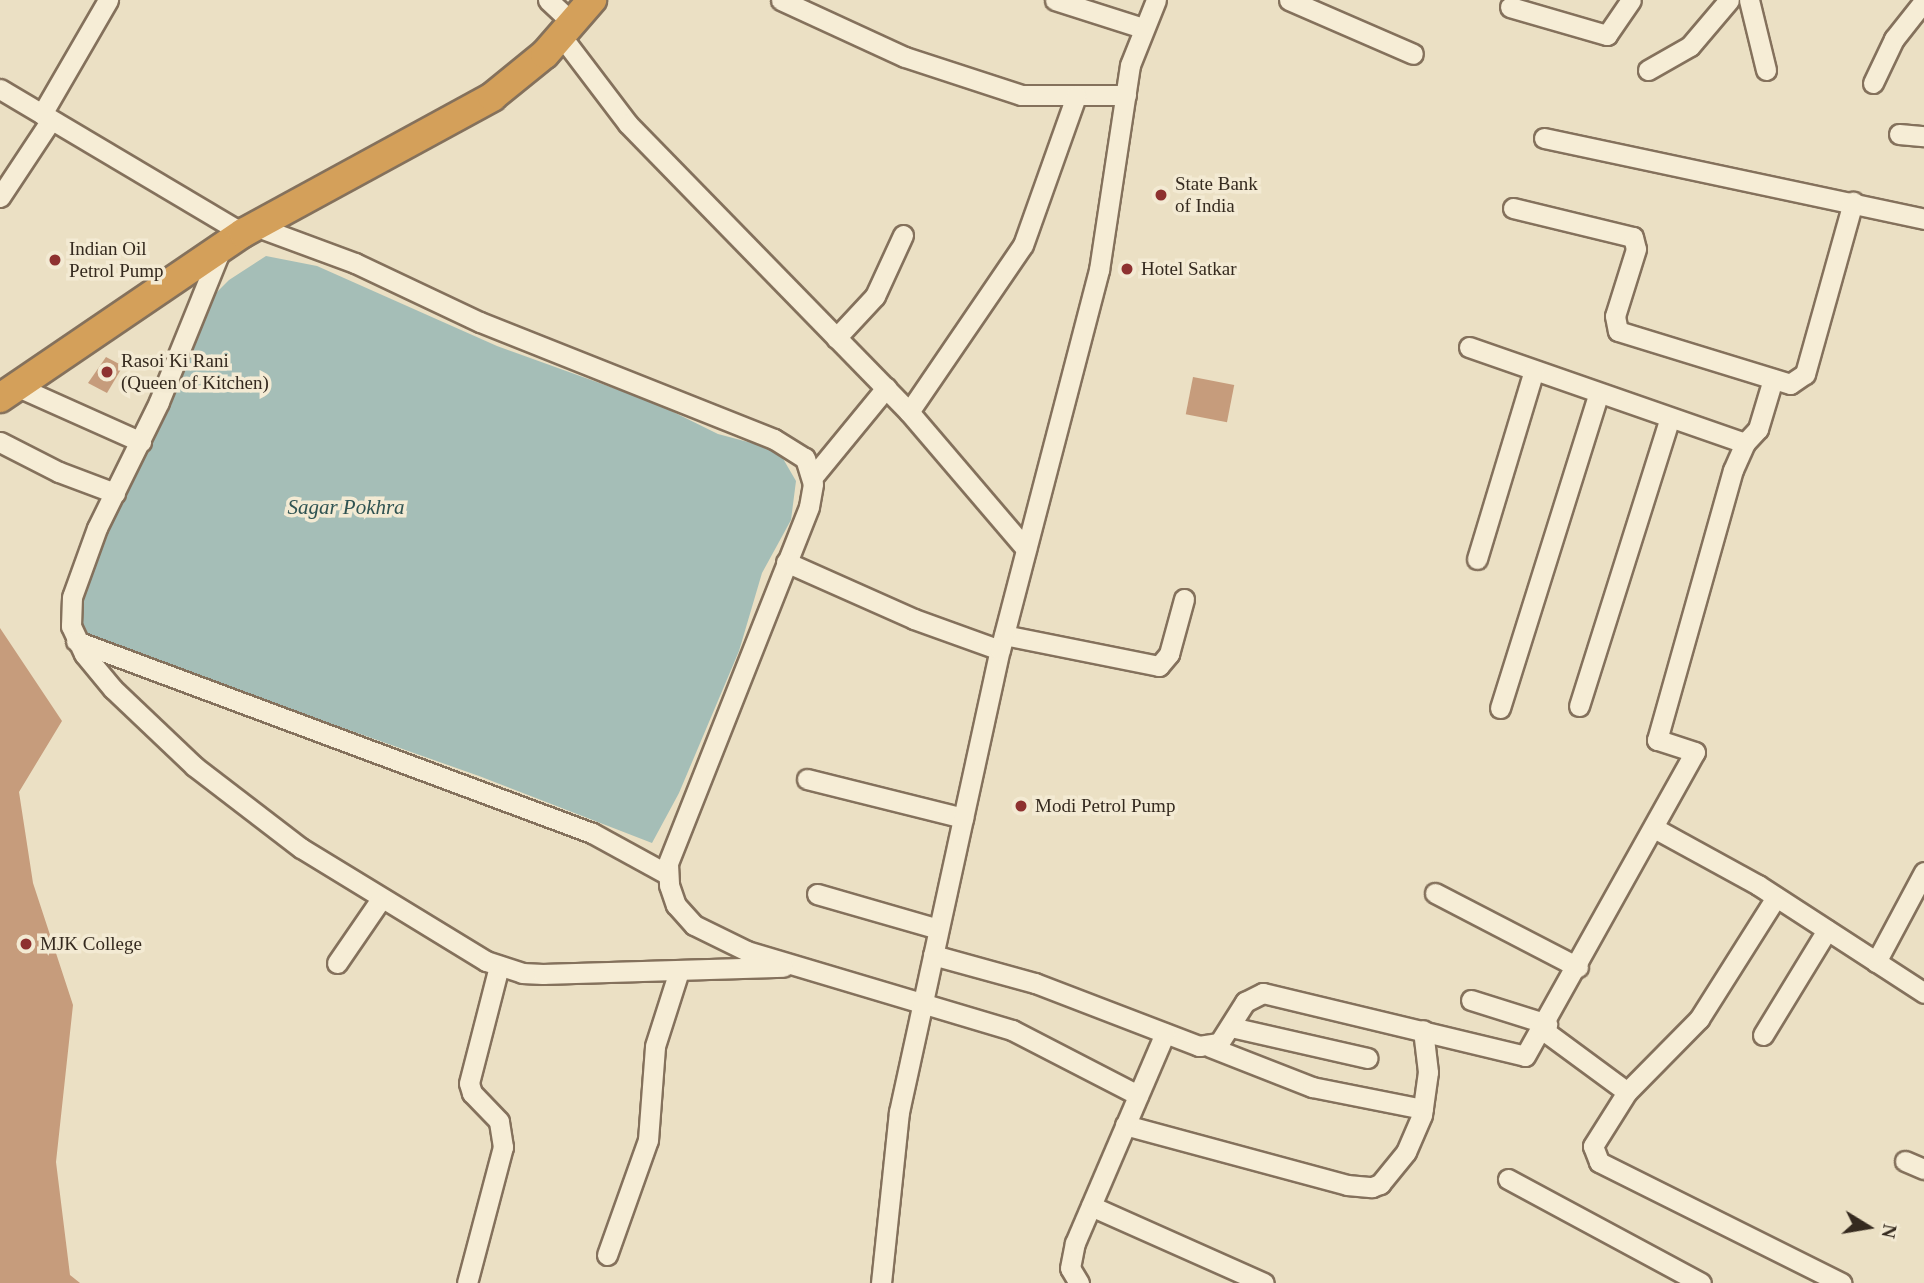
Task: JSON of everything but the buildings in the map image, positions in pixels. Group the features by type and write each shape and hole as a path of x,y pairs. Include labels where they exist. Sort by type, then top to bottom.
{"highway":[{"path":"6,391 240,236 492,97 567,30 592,0"}],"street":[{"path":"0,197 47,117 108,0"},
{"path":"548,0 628,124 909,412 1026,549"},
{"path":"781,0 905,57 1021,95 1126,95"},
{"path":"1055,0 1143,28"},
{"path":"881,1283 899,1112 922,1003 1002,642 1099,270 1126,95 1143,28 1156,0"},
{"path":"1289,0 1413,54"},
{"path":"1510,7 1606,35 1631,0"},
{"path":"1648,70 1690,46 1729,0"},
{"path":"1749,0 1766,70"},
{"path":"1873,83 1894,39 1924,1"},
{"path":"1,91 240,236 355,263 480,322 774,439 805,458 812,478 809,507 680,828 667,874 676,905 694,925 791,967 922,1003 1033,1039 1076,1067 1138,1095"},
{"path":"909,412 1023,245 1076,96"},
{"path":"1899,134 1924,136"},
{"path":"1544,138 1924,219"},
{"path":"1513,208 1633,237 1636,250 1615,316 1618,331 1790,384 1805,374 1853,202"},
{"path":"836,338 875,296 903,235"},
{"path":"240,236 115,493 72,597 76,641 113,689 194,766 300,848 381,899 499,966 543,974 791,967"},
{"path":"1469,347 1745,443"},
{"path":"1477,559 1534,370"},
{"path":"1210,1047 1219,1043 1245,1002 1263,993 1525,1056 1545,1027 1695,752 1657,740 1733,470 1745,443 1758,429 1773,379"},
{"path":"812,478 886,388"},
{"path":"6,391 141,442"},
{"path":"1500,708 1599,393"},
{"path":"1579,706 1670,418"},
{"path":"0,442 59,472 115,493"},
{"path":"786,562 914,619 1002,642 1159,666 1169,654 1184,599"},
{"path":"76,641 592,834 667,874"},
{"path":"807,779 963,818"},
{"path":"1654,828 1776,897 1924,993"},
{"path":"1876,962 1924,872"},
{"path":"1435,893 1578,967"},
{"path":"817,894 939,929"},
{"path":"1776,897 1699,1018 1627,1092 1593,1146 1599,1162 1842,1283"},
{"path":"337,963 381,899"},
{"path":"1763,1035 1826,930"},
{"path":"933,956 1035,983 1312,1087 1423,1110"},
{"path":"467,1283 503,1147 499,1121 471,1093 469,1083 499,966"},
{"path":"607,1255 648,1140 655,1046 679,971"},
{"path":"1471,1000 1545,1027 1627,1092"},
{"path":"1231,1027 1368,1058"},
{"path":"1079,1283 1073,1279 1072,1255 1165,1032"},
{"path":"1125,1125 1347,1185 1380,1184 1406,1152 1423,1110 1431,1032"},
{"path":"1905,1161 1924,1169"},
{"path":"1508,1179 1700,1283"},
{"path":"1091,1206 1264,1283"}],"water":[{"name":"Sagar Pokhra","path":"266,256 317,266 497,346 655,403 718,434 778,450 796,481 791,520 762,573 739,651 679,793 652,843 479,776 128,652 81,631 81,595 99,535 206,303 229,280"}],"place":[{"name":"State Bank of India","path":"1161,195"},
{"name":"Indian Oil Petrol Pump","path":"55,260"},
{"name":"Hotel Satkar","path":"1127,269"},
{"name":"Rasoi Ki Rani (Queen of Kitchen)","path":"107,372"},
{"name":"Modi Petrol Pump","path":"1021,806"},
{"name":"MJK College","path":"26,944"}]}
